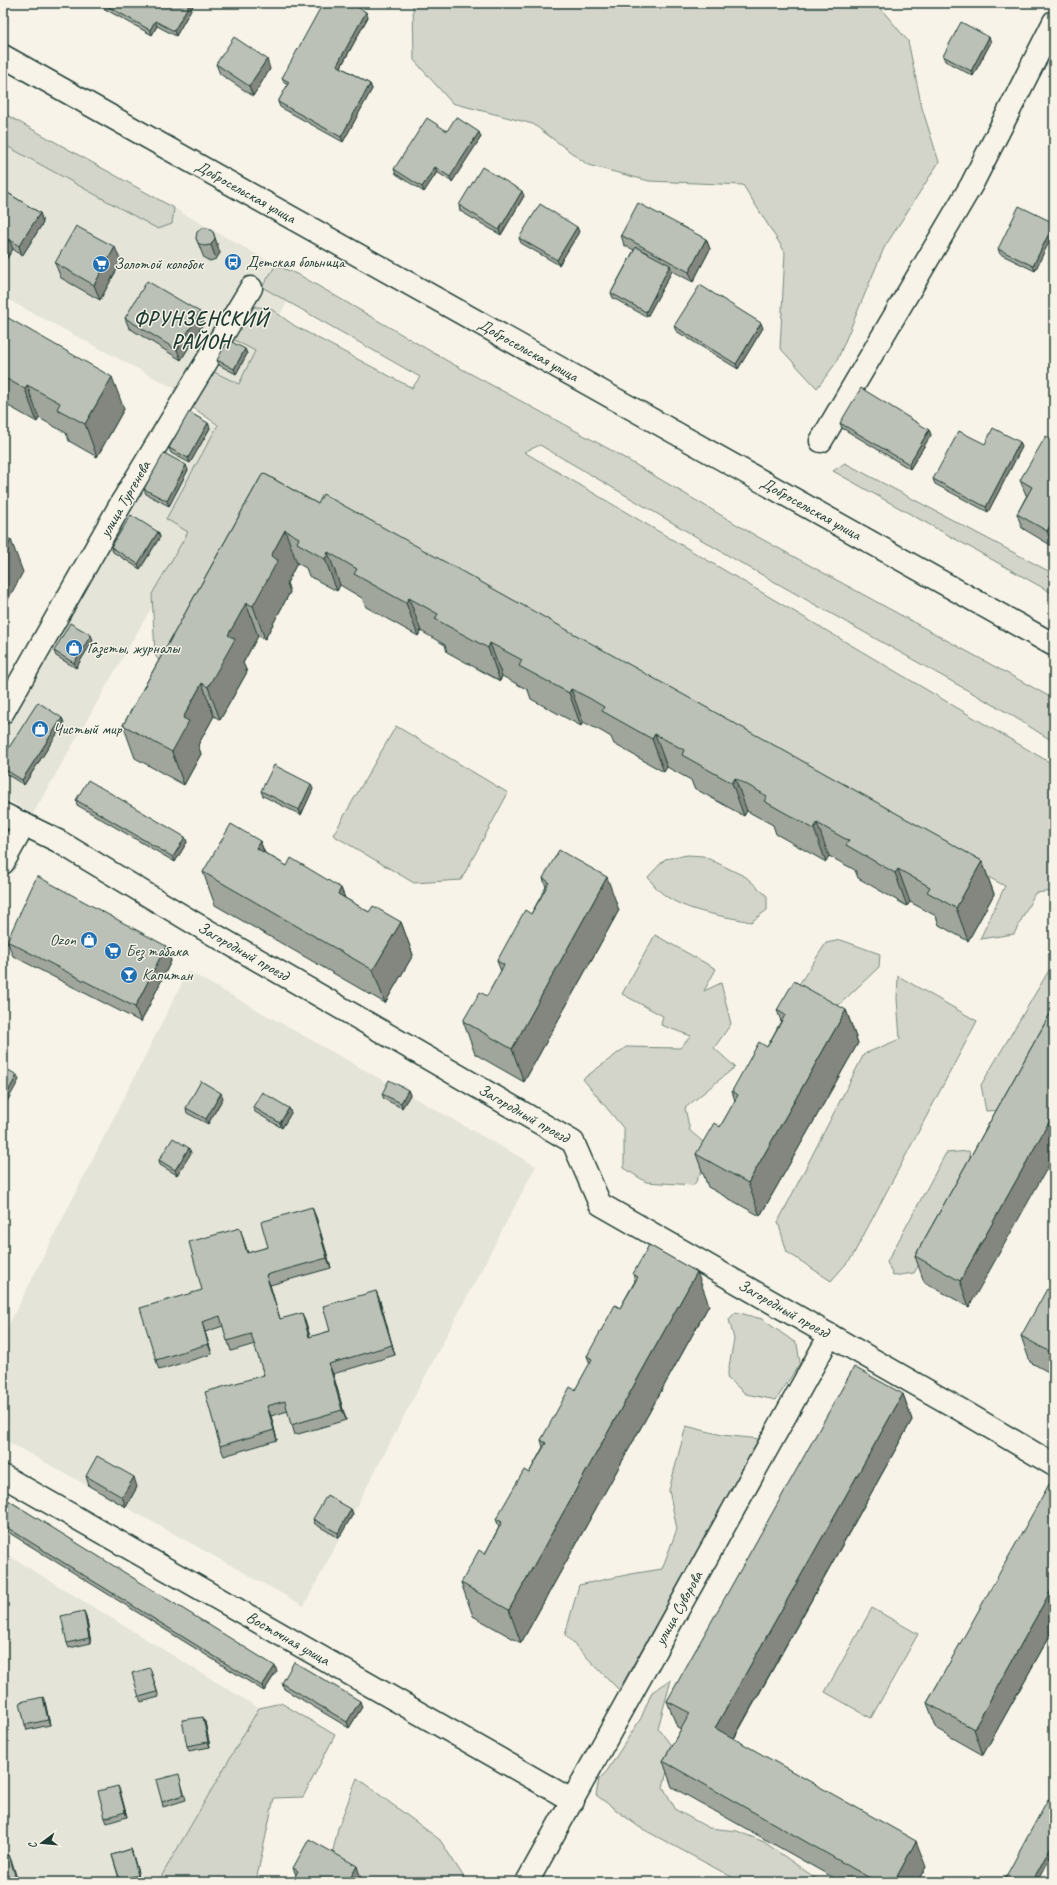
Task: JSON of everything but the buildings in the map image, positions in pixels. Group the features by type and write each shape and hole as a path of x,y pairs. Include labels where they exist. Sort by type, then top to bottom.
{"street":[{"path":"821,441 972,184 1054,22"},
{"name":"Добросельская улица","path":"3,56 1054,645"},
{"name":"улица Тургенева","path":"3,712 122,502 251,288"},
{"name":"Загородный проезд","path":"3,814 58,842 194,923 573,1142 600,1204 1054,1465"},
{"path":"3,863 24,825"},
{"name":"улица Суворова","path":"528,1882 830,1335"},
{"name":"Восточная улица","path":"3,1476 573,1801"}],"shaded area":[{"path":"413,3 876,3 908,41 922,108 939,162 884,248 836,363 817,388 780,348 785,252 743,185 649,181 588,165 533,124 452,103 414,60"},
{"path":"3,113 276,265 301,276 226,416 3,297"},
{"path":"3,113 174,208 172,224 158,229 3,144"},
{"path":"276,265 301,276 451,363 609,449 758,537 1054,699 1054,742 1008,713 741,563 540,445 524,452 1054,765 1054,891 1035,893 1014,934 980,939 1005,886 273,491 170,677 155,655 152,594 188,532 166,519 218,425 192,407 212,371 239,384 255,351 229,337 251,306 271,309 295,326 412,388 420,377 262,287"},
{"path":"187,409 246,443 33,814 3,797 3,729"},
{"path":"845,463 1054,574 1054,594 833,471"},
{"path":"396,726 508,793 461,880 414,883 333,835"},
{"path":"688,855 703,856 746,877 767,896 767,910 751,922 694,909 680,904 668,897 657,888 648,877 665,859"},
{"path":"655,935 716,969 704,991 721,983 731,1024 714,1048 735,1067 685,1108 690,1131 713,1150 694,1185 646,1182 624,1168 624,1129 583,1079 626,1047 680,1048 691,1036 661,1025 663,1016 622,994"},
{"path":"841,940 880,954 879,967 839,1005 806,1005 781,1024 780,1006 798,986 826,943"},
{"path":"1054,962 1054,1032 1009,1110 986,1111 981,1085"},
{"path":"188,971 536,1166 304,1606 3,1439 3,1336"},
{"path":"898,976 977,1021 852,1257 831,1281 787,1252 778,1222 864,1054 900,1039 897,999"},
{"path":"969,1151 973,1173 914,1273 893,1276 887,1262 946,1153"},
{"path":"736,1312 762,1319 797,1344 800,1363 776,1400 746,1394 727,1378 734,1339 729,1319"},
{"path":"686,1426 722,1435 760,1439 619,1690 565,1635 579,1585 662,1569 677,1529 669,1490"},
{"path":"3,1552 259,1708 158,1882 3,1882"},
{"path":"872,1608 918,1634 871,1718 825,1692"},
{"path":"671,1680 658,1728 673,1748 663,1787 676,1810 709,1828 737,1831 764,1842 821,1882 741,1882 639,1827 596,1795 599,1779 607,1771 641,1718 652,1692"},
{"path":"281,1703 335,1735 303,1797 274,1798 256,1881 158,1882 259,1708"},
{"path":"357,1778 440,1840 467,1882 360,1882 330,1864 338,1828"}],"place":[{"name":"Детская больница","path":"233,262"},
{"name":"Золотой колобок","path":"101,264"},
{"name":"Газеты, журналы","path":"74,648"},
{"name":"Чистый мир","path":"40,729"},
{"name":"Ozon","path":"89,940"},
{"name":"Без табака","path":"113,951"},
{"name":"Капитан","path":"129,975"}],"district":[{"name":"ФРУНЗЕНСКИЙ РАЙОН","path":"201,330"}]}
